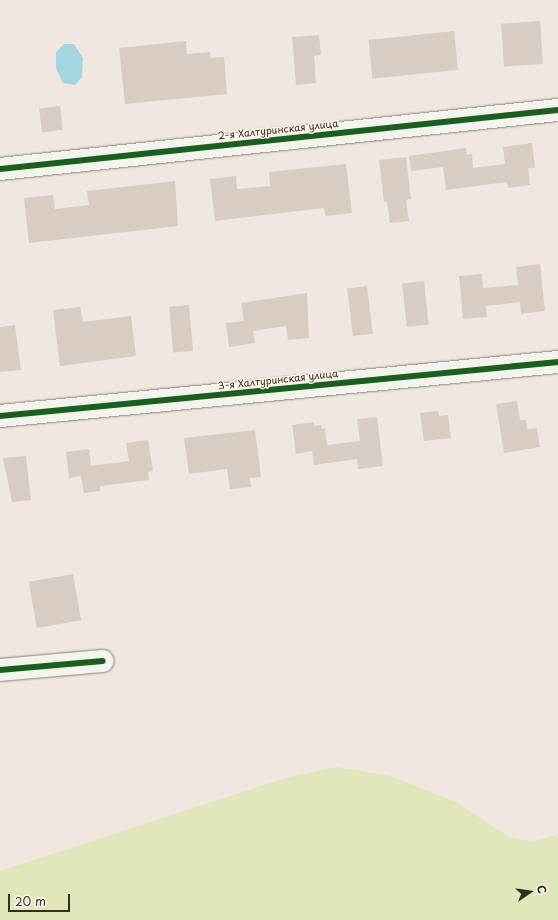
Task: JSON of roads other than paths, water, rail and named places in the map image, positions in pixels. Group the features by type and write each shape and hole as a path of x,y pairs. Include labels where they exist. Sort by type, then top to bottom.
{"street":[{"name":"2-я Халтуринская улица","path":"0,169 558,110"},
{"name":"3-я Халтуринская улица","path":"0,416 558,362"},
{"path":"0,670 103,661"}],"water":[{"path":"64,44 74,44 83,58 82,77 75,85 63,83 56,68 56,52"}]}
